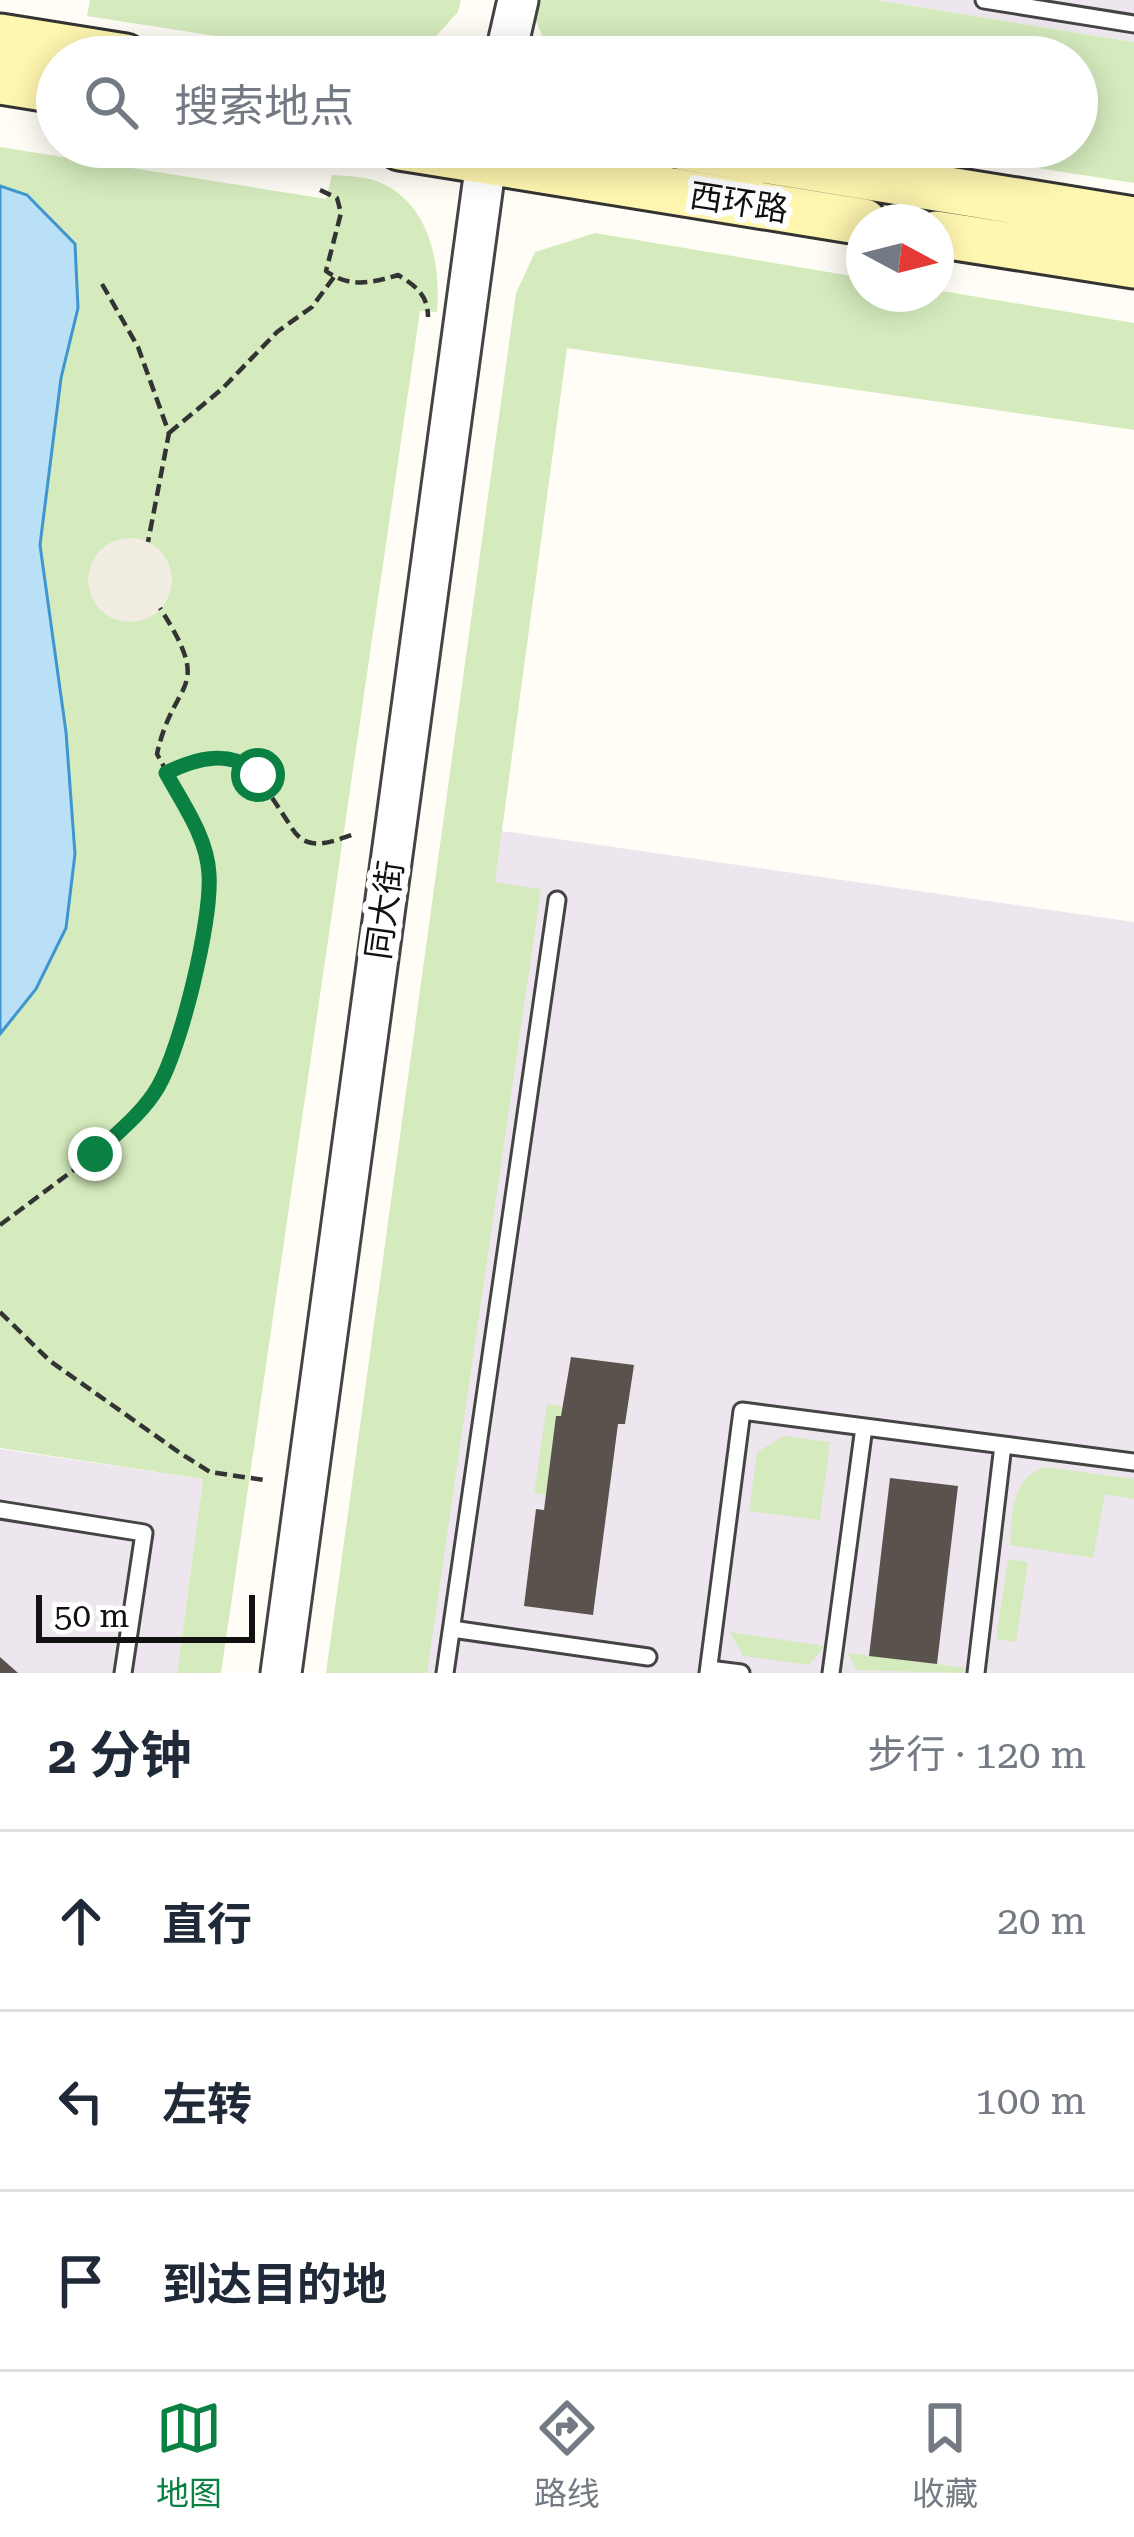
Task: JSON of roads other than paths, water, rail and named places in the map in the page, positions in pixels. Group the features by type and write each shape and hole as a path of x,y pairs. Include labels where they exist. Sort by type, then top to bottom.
{"main road":[{"path":"0,37 36,43"},
{"path":"0,81 36,87"},
{"name":"西环路","path":"565,168 846,219"},
{"name":"西环路","path":"813,168 1134,220"},
{"path":"954,237 1134,266"}],"street":[{"path":"510,36 518,0"},
{"name":"同大街","path":"281,1673 485,168"}],"lane":[{"path":"984,0 1134,24"},
{"path":"445,1673 557,900"},
{"path":"740,1673 709,1671 742,1411 1134,1462"},
{"path":"831,1673 864,1427"},
{"path":"976,1673 1004,1445"},
{"path":"0,1510 144,1533 123,1673"},
{"path":"452,1629 648,1657"}],"water":[{"path":"0,186 27,195 75,244 78,308 61,378 40,545 66,732 75,854 66,928 36,989 0,1034"}]}
